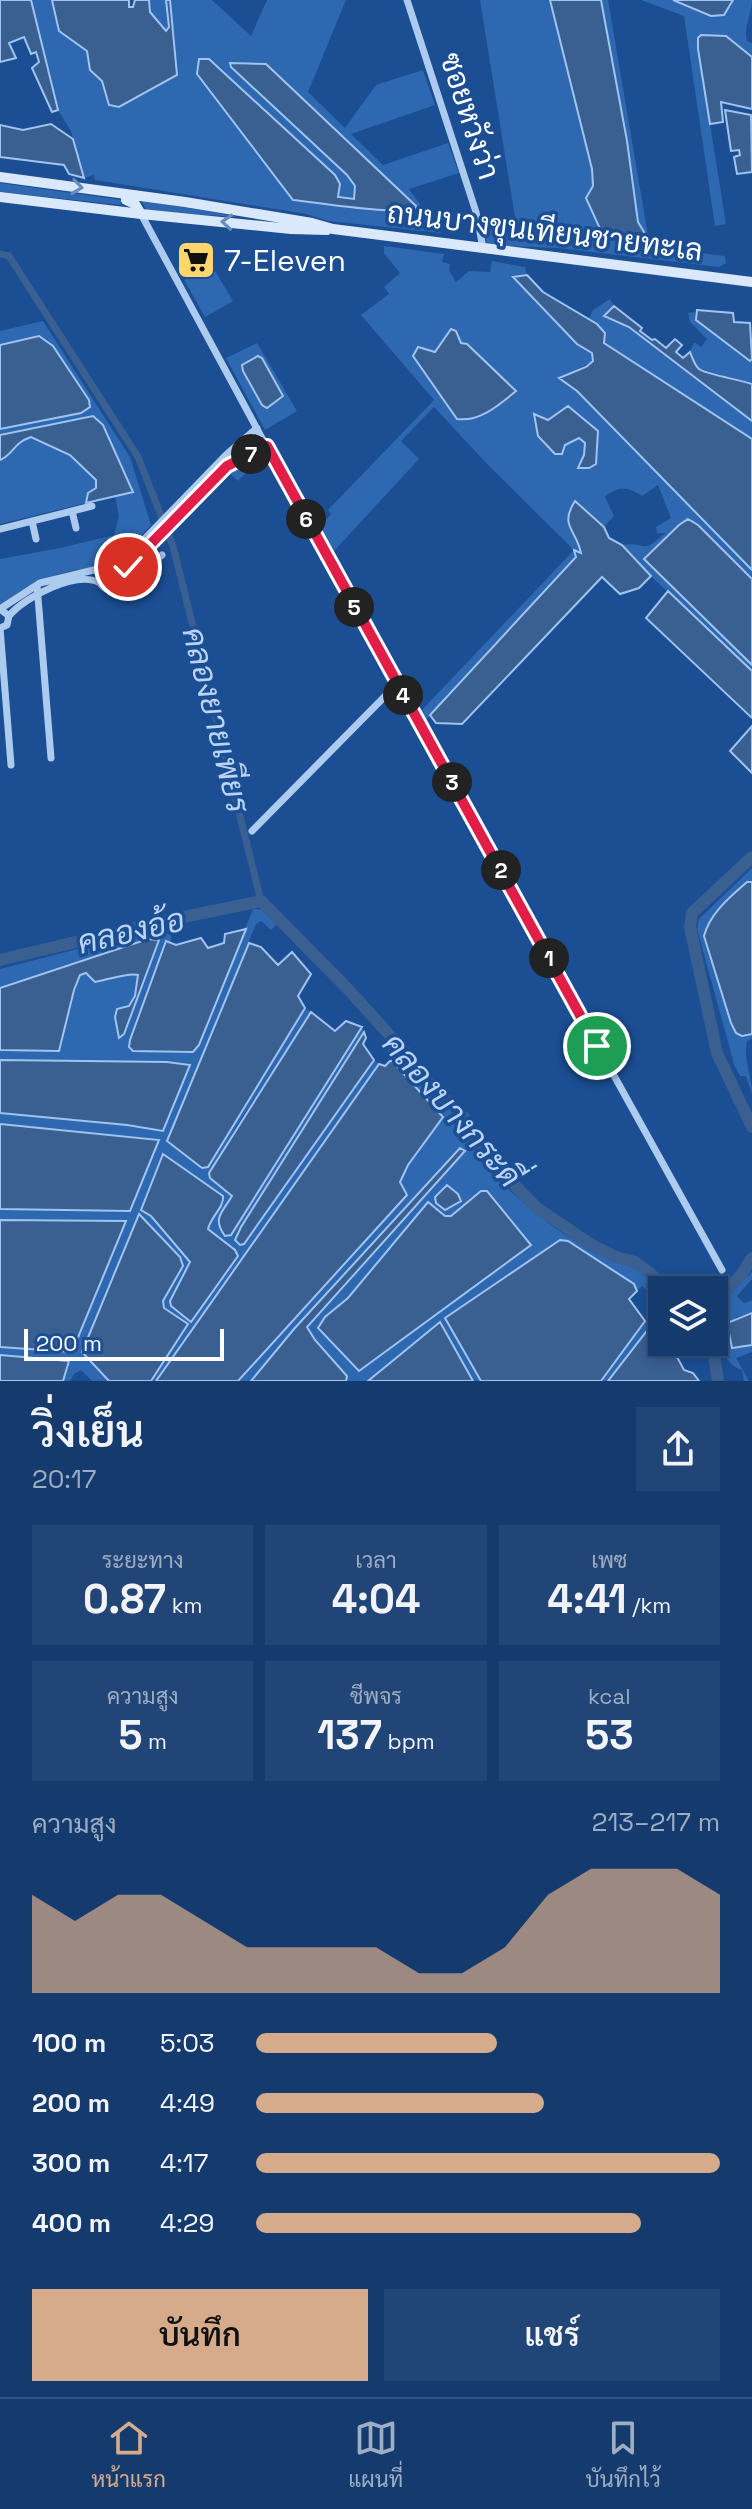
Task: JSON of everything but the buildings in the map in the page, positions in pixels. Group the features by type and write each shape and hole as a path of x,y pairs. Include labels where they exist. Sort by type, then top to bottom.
{"main road":[{"name":"ถนนบางขุนเทียนชายทะเล","path":"0,177 312,223 333,229"},
{"path":"112,192 135,204 141,214"},
{"name":"ถนนบางขุนเทียนชายทะเล","path":"0,197 291,229 333,229 752,282"},
{"path":"115,211 123,208 126,200"}],"street":[{"name":"ซอยหวังว่า","path":"407,0 476,212 483,248"},
{"path":"141,214 722,1270"},
{"path":"9,616 0,609 37,589 126,558 172,523 224,457 257,428"},
{"path":"11,765 0,628 7,625 9,616 37,589 86,580 100,583 107,590 116,591 124,586 128,567 168,514 232,463 267,446"},
{"path":"224,457 228,464 232,463"},
{"path":"0,529 92,506"},
{"path":"72,511 76,528"},
{"path":"32,521 36,539"},
{"path":"115,562 123,566 127,573"},
{"path":"100,583 102,568"},
{"path":"37,589 51,758"},
{"path":"252,831 397,684"}],"shaded area":[{"path":"0,0 31,0 58,110 52,112 32,68 39,62 36,52 31,54 24,37 9,43 16,58 0,62"},
{"path":"31,0 52,0 59,31 87,51 90,70 102,81 108,104 175,40 170,0 212,0 251,36 267,0 346,0 308,92 345,128 376,85 423,70 435,105 351,134 383,165 448,143 459,173 409,189 441,233 328,221 306,214 95,180 94,175 84,178 71,131 58,110","holes":["209,59 335,175 338,197 354,200 355,186 347,175 231,67 231,63 391,211 293,200"]},
{"path":"52,0 129,0 129,7 133,7 135,0 149,0 150,12 166,31 169,27 166,0 170,0 177,75 119,107 109,105 102,81 90,70 87,51 59,31"},
{"path":"149,0 166,0 169,27 166,31 150,12"},
{"path":"480,0 550,0 592,169 593,186 644,232 638,222 627,141 601,0 608,0 650,247 725,256 726,263 719,267 558,248 487,245 484,228 517,230"},
{"path":"550,0 601,0 627,141 638,222 644,238 634,240 601,231 586,198 593,186 592,169"},
{"path":"641,0 673,0 711,16 731,7 733,0 752,0 746,36 747,41 752,43 752,57 698,49 726,224 715,226 684,16"},
{"path":"673,0 733,0 724,15 711,16"},
{"path":"701,35 726,36 752,57 752,109 721,102 723,122 710,124 698,49"},
{"path":"199,59 209,59 335,175 340,184 338,197 354,199 355,186 347,175 230,63 266,64 417,207 377,210 293,200 197,74"},
{"path":"725,110 751,115 752,172 737,174 734,157 740,155 739,150 731,151"},
{"path":"51,124 73,139 84,178 69,174 64,165 0,157 0,125 23,130"},
{"path":"0,183 122,200 121,205 0,192"},
{"path":"141,200 235,216 236,217 147,211"},
{"path":"384,246 444,254 442,262 450,264 449,270 456,282 469,271 490,272 492,261 525,267 527,275 514,278 577,344 592,353 593,361 560,378 577,391 752,570 752,579 698,525 688,519 644,559 752,665 752,671 622,545 647,546 665,533 657,533 656,527 671,518 658,485 642,496 628,489 619,489 605,497 614,516 604,527 575,502 581,554 426,720 420,712 574,550 434,407 401,441 419,459 334,551 320,526 331,514 328,510 434,400 361,315 389,294 384,287 400,273 384,253","holes":["451,329 461,343 467,344 515,391 484,414 435,352","568,406 598,431 584,455 585,443 579,438 565,445 535,415 548,420"]},
{"path":"211,264 233,301 205,317 184,280"},
{"path":"527,275 543,292 597,324 605,333 604,343 752,439 752,570 577,391 559,378 586,367 593,361 592,353 577,344 513,277"},
{"path":"610,299 614,306 605,316 629,327 752,421 752,439 603,343 605,333 589,319 593,310"},
{"path":"614,306 642,328 640,331 666,348 675,339 682,345 676,352 683,358 690,352 699,369 752,384 752,421 629,327 604,316"},
{"path":"697,310 733,313 734,322 750,323 752,359 750,361 696,320"},
{"path":"695,312 697,320 749,361 752,359 752,384 697,368 690,352 694,342 701,347 707,339 690,322 688,313"},
{"path":"43,321 130,457 151,525 122,557 110,557 94,568 44,580 0,606 0,559 114,535 119,516 115,496 133,492 93,416 0,435 0,429 81,413 39,337 0,345 0,331"},
{"path":"451,329 456,331 461,343 467,344 516,391 474,418 457,419 413,356 418,347 435,352"},
{"path":"39,336 53,346 89,400 90,407 81,413 0,429 0,345"},
{"path":"257,343 297,411 265,430 226,358"},
{"path":"258,356 283,396 267,408 262,405 243,371 242,365"},
{"path":"568,406 598,431 596,464 589,468 578,468 585,443 579,438 565,445 562,454 555,454 538,436 534,414 548,420"},
{"path":"93,416 103,425 133,492 86,503 88,493 96,488 96,480 70,455 31,437 20,442 0,460 0,435"},
{"path":"31,437 70,455 96,480 96,488 88,493 86,503 0,524 0,460"},
{"path":"261,453 262,456 238,481 229,473 181,519 232,468"},
{"path":"575,501 604,527 609,538 622,545 651,576 639,588 620,594 602,577 462,724 436,723 430,715 576,557 574,550 581,553 568,516"},
{"path":"688,519 698,525 752,579 752,665 644,559"},
{"path":"668,591 752,671 752,718 646,618"},
{"path":"752,726 752,773 730,751"},
{"path":"752,868 752,882 747,882 730,897 749,1036 752,1034 746,1048 752,1094 746,1076 740,1076 734,1064 697,929 699,919"},
{"path":"747,882 752,882 752,1034 742,1036 736,1033 731,1023 704,936 716,913"},
{"path":"253,909 263,910 277,924 271,930 261,921 256,924 167,1141 208,1167 305,1008 311,1012 234,1130 210,1178 232,1196 224,1235 231,1235 362,1027 364,1032 235,1239 245,1244 374,1060 379,1064 156,1381 151,1381 188,1324 164,1307 163,1301 183,1266 180,1257 140,1215 82,1352 109,1381 92,1381 81,1370 70,1381 63,1381 69,1361 0,1355 0,1347 72,1351 126,1221 0,1220 0,1209 34,1209 159,1140 0,1124 0,1113 163,1131 190,1065 0,1060 0,1050 59,1050 74,990 80,975 87,973 95,982 132,972 139,975 135,996 129,1007 117,1009 120,1037 124,1034 159,940 148,939 0,988 0,969 171,925 171,942 166,941 133,1051 188,1053 199,1045","holes":["163,1154 224,1202 208,1229 215,1234 189,1267 190,1262 151,1216 156,1173"]},
{"path":"246,929 199,1045 193,1052 133,1051 129,1047 130,1040 166,941 176,945 201,938 208,948 224,943 225,934"},
{"path":"148,939 159,940 124,1034 119,1038 115,1017 117,1009 129,1006 135,996 138,975 95,982 86,973 80,975 74,990 59,1051 0,1050 0,988"},
{"path":"249,943 261,947 278,965 292,952 311,974 298,996 305,1008 208,1167 202,1168 167,1141"},
{"path":"311,1012 335,1031 346,1021 362,1027 231,1235 225,1236 219,1220 232,1196 210,1178 209,1173"},
{"path":"364,1032 366,1038 363,1044 374,1060 244,1244 240,1245 235,1240 241,1227"},
{"path":"392,1045 444,1103 464,1129 471,1147 510,1191 563,1233 648,1277 648,1291 642,1286 637,1291 634,1284 568,1241 560,1240 445,1318 481,1381 473,1381 439,1323 368,1381 346,1381 347,1375 306,1327 460,1148 294,1329 251,1381 238,1381 407,1195 400,1183 408,1165 443,1117 385,1053","holes":["481,1191 487,1191 530,1245 358,1370 319,1328 325,1317 348,1298 429,1202 445,1216 451,1216"]},
{"path":"0,1060 190,1065 163,1131 0,1113"},
{"path":"391,1060 443,1117 408,1165 400,1182 407,1195 238,1381 156,1381 379,1064 385,1066"},
{"path":"0,1124 159,1140 130,1211 0,1209"},
{"path":"460,1148 465,1151 307,1327 347,1376 346,1381 251,1381 294,1329"},
{"path":"163,1154 223,1196 222,1204 208,1229 235,1250 238,1256 191,1322 171,1306 170,1301 190,1262 151,1216 141,1210"},
{"path":"447,1185 461,1201 445,1210 436,1203 435,1197"},
{"path":"481,1191 487,1191 531,1245 359,1371 318,1328 325,1317 348,1298 428,1202 445,1216 451,1216"},
{"path":"139,1214 180,1257 183,1266 163,1301 164,1308 188,1324 151,1381 109,1381 82,1352"},
{"path":"0,1220 126,1221 72,1352 0,1347"},
{"path":"560,1240 568,1241 634,1284 637,1291 629,1299 645,1321 601,1381 481,1381 445,1318"},
{"path":"752,1272 752,1279 737,1296 744,1303 752,1300 752,1313 736,1317 729,1329 732,1340 741,1348 752,1345 752,1352 736,1358 749,1381 744,1381 742,1370 731,1364 726,1356 728,1298"},
{"path":"752,1313 752,1345 732,1348 728,1323"},
{"path":"645,1321 648,1322 648,1329 608,1381 601,1381"},
{"path":"440,1322 473,1381 368,1381"},
{"path":"648,1329 648,1356 676,1356 684,1370 693,1373 699,1381 608,1381"},
{"path":"0,1355 69,1361 63,1381 0,1381"}],"waterway":[{"name":"คลองยายเพียร","path":"0,254 9,256 138,457 173,546 261,901"},
{"path":"752,857 692,913 690,927 717,1053 752,1127"},
{"name":"คลองบางกระดี่","path":"0,960 261,901 347,988 412,1060 419,1073 464,1117 472,1140 480,1150 537,1208 592,1245 635,1262 653,1276"},
{"path":"728,1289 752,1258"},
{"name":"คลองบางกระดี่","path":"714,1356 718,1381"}],"place":[{"name":"7-Eleven","path":"196,260"}],"route":[{"path":"128,567 227,466 267,446 597,1046"}],"water label":[{"name":"คลองอ้อ","path":"131,931"}]}
